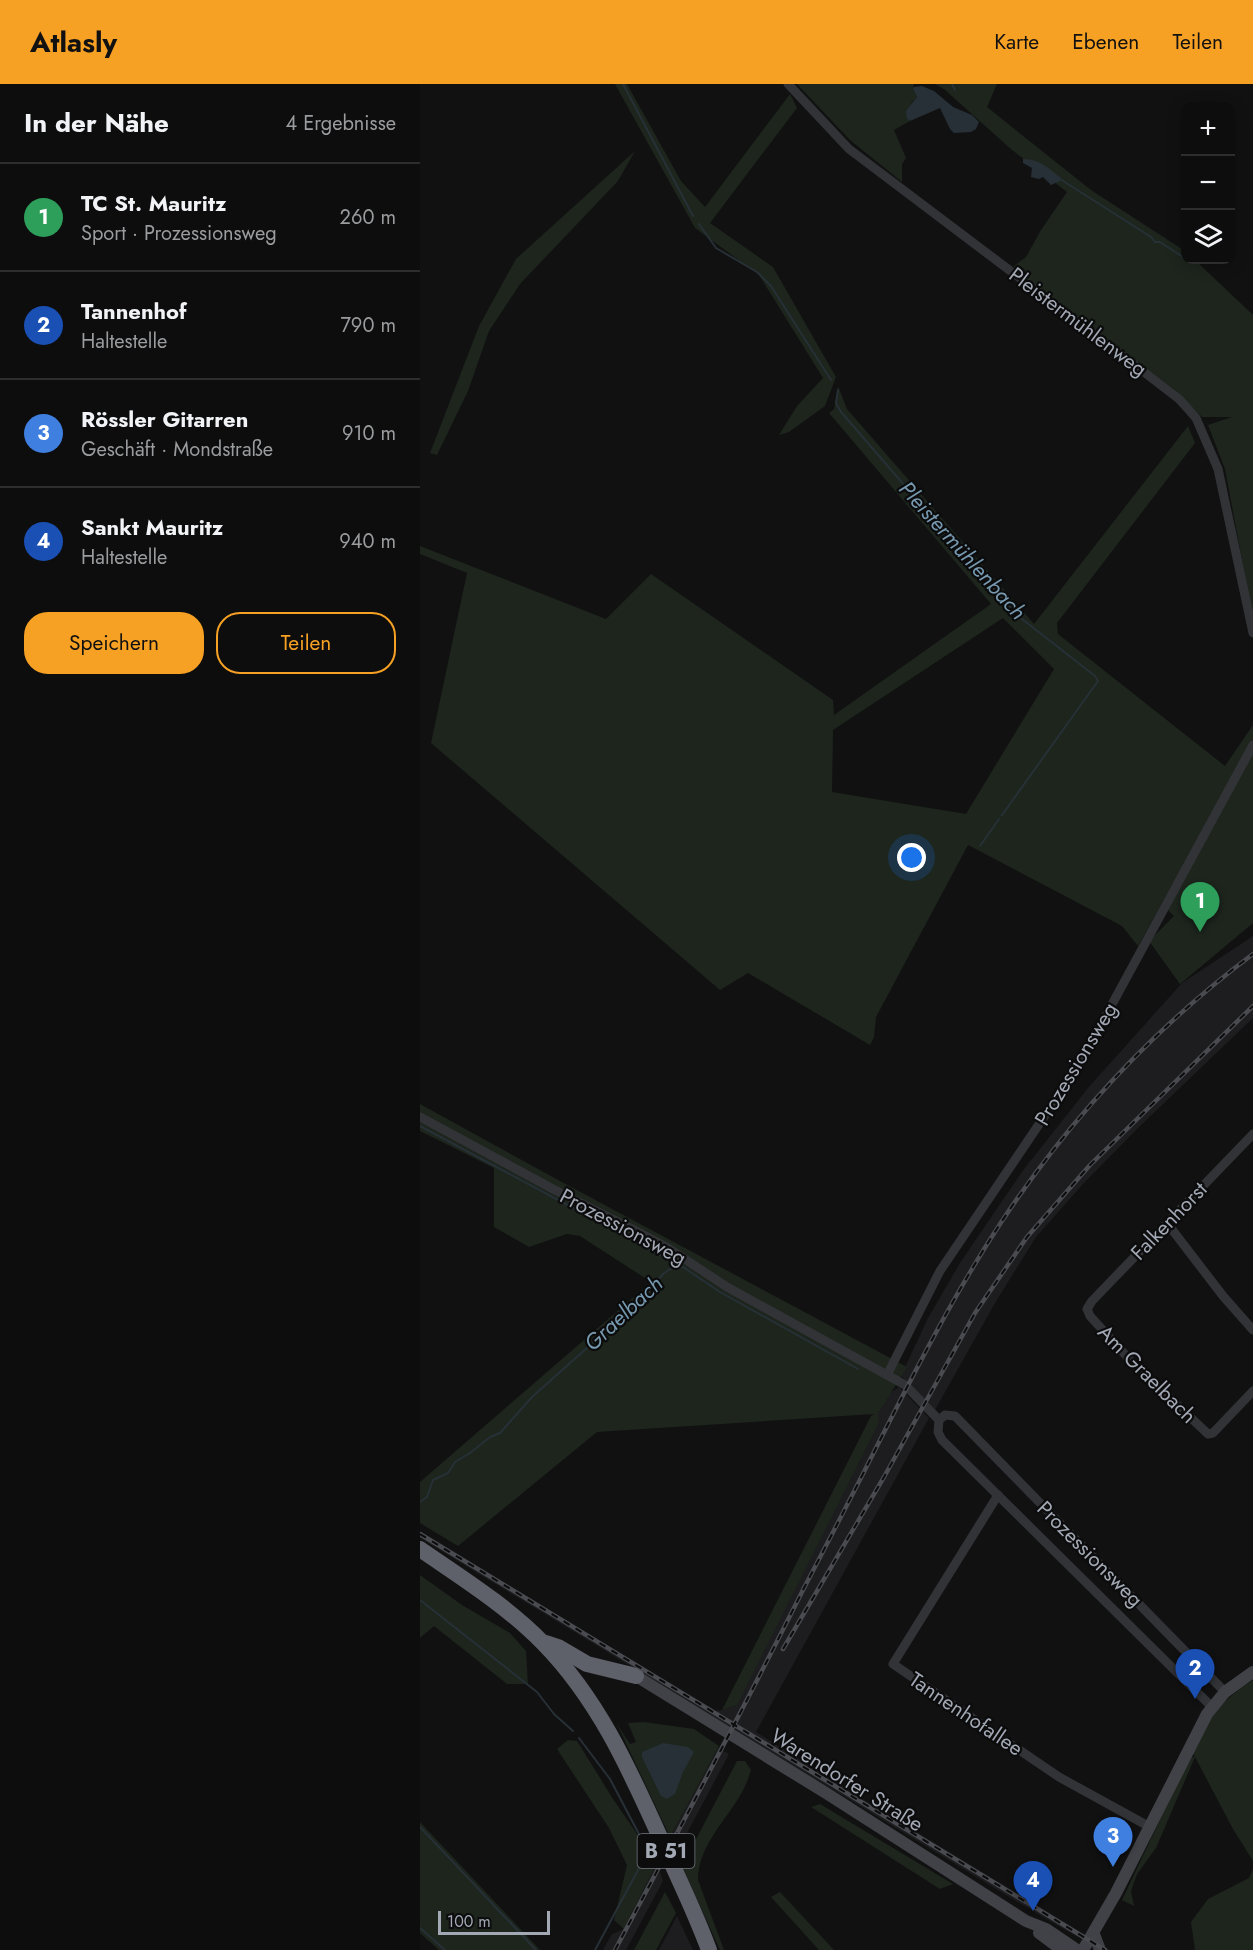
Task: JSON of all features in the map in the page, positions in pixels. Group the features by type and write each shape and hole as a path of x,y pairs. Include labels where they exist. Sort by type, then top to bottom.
{"highway":[{"name":"B 51","path":"420,1549 485,1594 542,1642 579,1684 600,1714 632,1775 709,1945"},
{"path":"542,1642 558,1647 587,1664 636,1676"}],"main road":[{"path":"1083,1950 1094,1934 1212,1707 1225,1692 1253,1672"},
{"name":"Warendorfer Straße","path":"636,1676 1033,1925 1046,1929 1077,1950"},
{"name":"Warendorfer Straße","path":"1033,1925 1042,1936 1062,1950"},
{"path":"1094,1934 1100,1950"}],"street":[{"name":"Pleistermühlenweg","path":"788,84 849,149 1179,399 1196,418 1218,468 1253,633"},
{"name":"Prozessionsweg","path":"887,1375 940,1271 1079,1065 1253,745"},
{"name":"Prozessionsweg","path":"420,1117 648,1237 727,1287 887,1375 904,1385 939,1420"},
{"name":"Falkenhorst","path":"1087,1309 1253,1134"},
{"path":"1167,1223 1223,1296 1253,1330"},
{"name":"Am Graelbach","path":"1087,1309 1090,1316 1130,1360 1210,1435 1253,1391"},
{"name":"Prozessionsweg","path":"1212,1707 942,1440 938,1432 939,1420 945,1415 955,1416 1225,1692"},
{"name":"Tannenhofallee","path":"998,1495 893,1664 1059,1777 1150,1827"}],"shaded area":[{"path":"615,84 627,84 681,181 705,207 790,94 797,108 710,223 773,267 836,377 825,406 789,432 779,435 797,406 823,378 759,275 695,228"},
{"path":"797,84 914,84 913,89 917,97 911,104 907,119 910,121 894,130 906,158 902,164 902,182 850,140"},
{"path":"935,84 997,84 987,107 1091,190 1181,248 1181,264 1199,264 1253,315 1253,619 1225,469 1208,425 1232,417 1202,417 1176,391 1015,270 1014,266 1026,257 1067,192 1012,150 944,89"},
{"path":"922,86 934,91 953,107 972,115 979,122 976,129 971,132 954,133 940,108 910,121 907,119 906,111 917,97 913,89"},
{"path":"635,151 618,181 520,284 489,331 468,391 437,455 430,453 479,326 516,259"},
{"path":"1023,159 1034,160 1044,165 1061,178 1060,181 1051,185 1043,177 1039,179 1031,177 1032,168 1023,163"},
{"path":"838,386 847,409 1034,624 1188,426 1195,443 1057,623 1058,634 1225,766 1253,725 1253,740 1138,946 1122,926 968,845 876,1017 874,1037 870,1045 748,973 720,990 431,743 467,573 420,554 420,546 606,619 651,574 833,700 834,715 991,604 829,413 834,409","holes":["1003,618 1054,669 966,814 832,792 833,730"]},
{"path":"1253,749 1253,923 1180,984 1149,941 1174,916 1167,909"},
{"path":"1253,936 1253,1018 1137,1129 1084,1183 1036,1237 995,1303 935,1410 901,1376 928,1318 960,1263 1021,1173 1088,1088 1182,983"},
{"path":"420,1104 907,1367 878,1414 879,1423 737,1705 722,1710 874,1414 597,1432 458,1546 420,1523 420,1482 651,1282 580,1236 567,1234 529,1247 494,1227 494,1168 420,1131"},
{"path":"899,1387 929,1418 756,1732 1110,1950 1100,1950 1026,1907 420,1538 420,1531 715,1711 722,1710 736,1705 879,1423 878,1414 890,1393"},
{"path":"420,1575 462,1605 510,1633 526,1651 528,1684 507,1684 434,1626 420,1638"},
{"path":"1253,1680 1253,1861 1233,1829 1195,1757 1156,1848 1137,1874 1131,1891 1134,1906 1122,1900 1189,1759 1195,1756 1191,1753 1204,1730 1223,1704"},
{"path":"644,1722 694,1729 719,1746 670,1837 617,1724 630,1744 636,1742 628,1723"},
{"path":"568,1740 577,1741 657,1863 624,1929 614,1920 627,1865 609,1828 557,1749"},
{"path":"663,1743 688,1747 694,1752 675,1794 667,1799 661,1796 642,1757 642,1752"},
{"path":"718,1748 729,1754 678,1850 670,1837"},
{"path":"737,1761 745,1761 751,1770 736,1802 708,1844 699,1867 698,1880 724,1950 720,1950 682,1866"},
{"path":"820,1804 953,1884 940,1889 811,1807"},
{"path":"420,1822 540,1950 439,1950 420,1933"},
{"path":"657,1863 663,1881 626,1950 603,1950 612,1934 624,1929"},
{"path":"1253,1869 1253,1950 1195,1950 1191,1922 1208,1899 1249,1878"},
{"path":"665,1892 676,1913 656,1950 634,1950"},
{"path":"780,1892 834,1950 819,1950 771,1897"},
{"path":"677,1916 693,1950 659,1950"}],"waterway":[{"name":"Pleistermühlenbach","path":"623,84 693,216"},
{"path":"952,84 955,90"},
{"path":"1060,179 1151,237 1155,242 1160,242 1181,256"},
{"name":"Pleistermühlenbach","path":"699,224 716,248 757,272 771,286 831,380"},
{"name":"Pleistermühlenbach","path":"838,390 836,403 841,412 1007,604 1022,619 1095,676 1098,681 1002,815"},
{"name":"Pleistermühlenbach","path":"980,846 999,819"},
{"path":"420,1126 683,1267 720,1292 858,1369"},
{"name":"Graelbach","path":"420,1502 427,1497 433,1480 448,1473 455,1462 490,1437 500,1433 532,1397 644,1297 663,1274 670,1269 683,1267"},
{"path":"420,1600 537,1692 554,1714 573,1731"},
{"path":"579,1738 610,1779 650,1855"},
{"path":"420,1827 536,1950"},
{"path":"595,1950 651,1846"},
{"path":"420,1928 445,1950"}],"railway":[{"path":"615,1950 734,1725 919,1364 966,1279 1000,1224 1054,1149 1115,1078 1181,1013 1253,954"},
{"path":"783,1649 884,1477 975,1313 1027,1237 1090,1165 1253,1006"},
{"path":"420,1534 1105,1950"}],"place":[{"name":"TC St. Mauritz","path":"1200,932"},
{"name":"Tannenhof","path":"1195,1699"},
{"name":"Rössler Gitarren","path":"1113,1867"},
{"name":"Sankt Mauritz","path":"1033,1911"}]}
